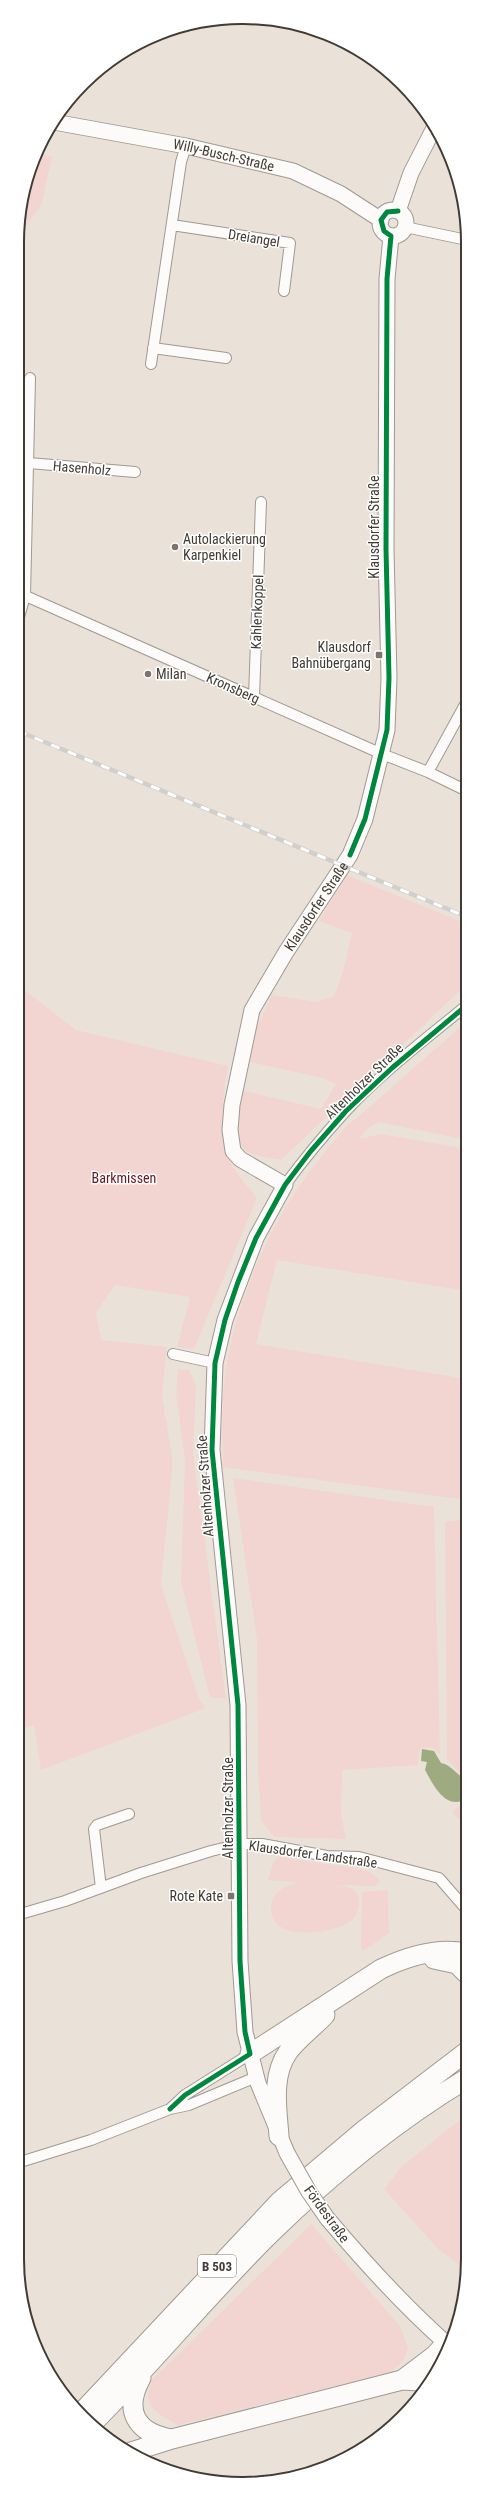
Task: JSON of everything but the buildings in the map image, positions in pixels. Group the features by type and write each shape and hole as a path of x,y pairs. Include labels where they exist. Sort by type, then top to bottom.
{"highway":[{"path":"250,2054 381,1969 403,1958 417,1954 461,1953"},
{"path":"417,1954 457,1964 461,1968"},
{"path":"283,2145 276,2098 278,2075 288,2052 355,1986"},
{"path":"250,2054 272,2056 288,2052"},
{"path":"364,2130 461,2056"},
{"name":"B 503","path":"84,2409 256,2224 316,2169 364,2130 461,2064"},
{"name":"B 503","path":"96,2420 144,2372 225,2280 293,2211 371,2145 461,2082"},
{"path":"402,2380 441,2349"},
{"path":"144,2372 133,2397 136,2418 142,2428 147,2432 172,2439"},
{"path":"137,2450 172,2439 402,2380 420,2381 424,2380"}],"street":[{"name":"Willy-Busch-Straße","path":"60,123 186,146 305,175 341,194 381,220"},
{"path":"398,211 411,173 432,133"},
{"path":"150,364 186,146"},
{"path":"398,211 405,218 406,227 400,234 391,236 384,231 381,220 387,212 398,211"},
{"name":"Dreiangel","path":"172,225 290,243 284,291"},
{"path":"406,227 461,239"},
{"name":"Klausdorfer Straße","path":"285,1185 240,1159 233,1151 230,1130 232,1105 252,1010 286,952 350,855 365,819 387,730 389,678 386,549 386,375 387,279 391,236"},
{"path":"153,348 226,358"},
{"path":"24,557 29,463 30,378"},
{"name":"Hasenholz","path":"29,463 135,472"},
{"name":"Kahlenkoppel","path":"254,697 261,502"},
{"name":"Kronsberg","path":"24,596 382,754 428,772 461,788"},
{"path":"428,772 461,712"},
{"name":"Altenholzer Straße","path":"250,2054 245,2032 240,1961 238,1705 212,1450 215,1363 225,1320 238,1282 256,1238 285,1185 310,1152 346,1111 392,1068 461,1010"},
{"path":"173,1354 215,1363"},
{"path":"101,1888 94,1829 97,1825 130,1814"},
{"path":"24,1914 212,1851 240,1844"},
{"name":"Klausdorfer Landstraße","path":"240,1844 262,1844 327,1856 359,1857 439,1878 461,1903"},
{"path":"170,2109 184,2095 250,2054"},
{"name":"Fördestraße","path":"250,2054 256,2077 283,2145 309,2192 327,2218 375,2276 417,2319 444,2342"},
{"path":"24,2161 90,2140 170,2109 189,2105 256,2077"}],"green space":[{"path":"43,155 52,156 42,204 24,229 28,200 36,172"},
{"path":"347,875 461,922 461,990 281,1160 256,1155 243,1148 238,1133 240,1090 321,1109 336,1084 323,1078 250,1062 256,1029 272,995 316,1002 334,996 343,972 352,933 319,921"},
{"name":"Barkmissen","path":"24,990 76,1030 228,1066 222,1112 225,1146 233,1168 257,1198 194,1349 177,1347 190,1297 115,1285 96,1313 101,1340 167,1347 162,1395 173,1463 161,1585 199,1699 206,1708 41,1770 34,1725 24,1728"},
{"path":"461,1026 461,1139 379,1122 367,1129 359,1139 381,1134 461,1148 461,1290 277,1260 256,1344 461,1378 461,1499 223,1467 222,1424 226,1366 233,1334 245,1293 271,1233 281,1215 311,1170 348,1124 358,1117"},
{"path":"178,1369 189,1370 196,1385 193,1453 226,1699 210,1697 181,1582 185,1461 176,1394"},
{"path":"233,1478 434,1507 440,1755 433,1748 422,1747 419,1751 418,1765 342,1770 341,1815 346,1839 274,1837 261,1820 258,1772 257,1640"},
{"path":"461,1520 461,1774 447,1759 445,1522"},
{"path":"461,1806 461,1822 452,1812"},
{"path":"278,1857 356,1868 369,1871 380,1880 375,1886 337,1885 350,1888 358,1896 358,1909 351,1921 333,1929 308,1933 296,1932 285,1929 277,1924 272,1915 272,1902 277,1893 287,1886 299,1883 268,1880 273,1863"},
{"path":"388,1890 389,1933 363,1951 361,1946 362,1892"},
{"path":"461,2119 461,2266 438,2249 384,2189 402,2166"},
{"path":"311,2224 400,2326 408,2348 403,2362 389,2373 178,2425 153,2409 148,2398 151,2381"}],"shaded area":[{"path":"422,1749 434,1751 441,1763 445,1764 461,1776 461,1801 452,1802 441,1794 425,1770 427,1762 421,1761"}],"railway":[{"path":"24,733 461,915"}],"cycle path":[{"path":"350,855 365,819 387,730 389,678 386,549 387,279 391,236 384,231 381,220 387,212 398,211"},
{"path":"170,2109 185,2095 250,2054 245,2032 240,1961 238,1705 212,1450 215,1363 225,1320 238,1282 256,1238 285,1185 310,1152 346,1111 392,1068 461,1010"}],"place":[{"name":"Autolackierung Karpenkiel","path":"175,547"},
{"name":"Klausdorf Bahnübergang","path":"379,655"},
{"name":"Milan","path":"148,674"},
{"name":"Rote Kate","path":"231,1896"}]}
